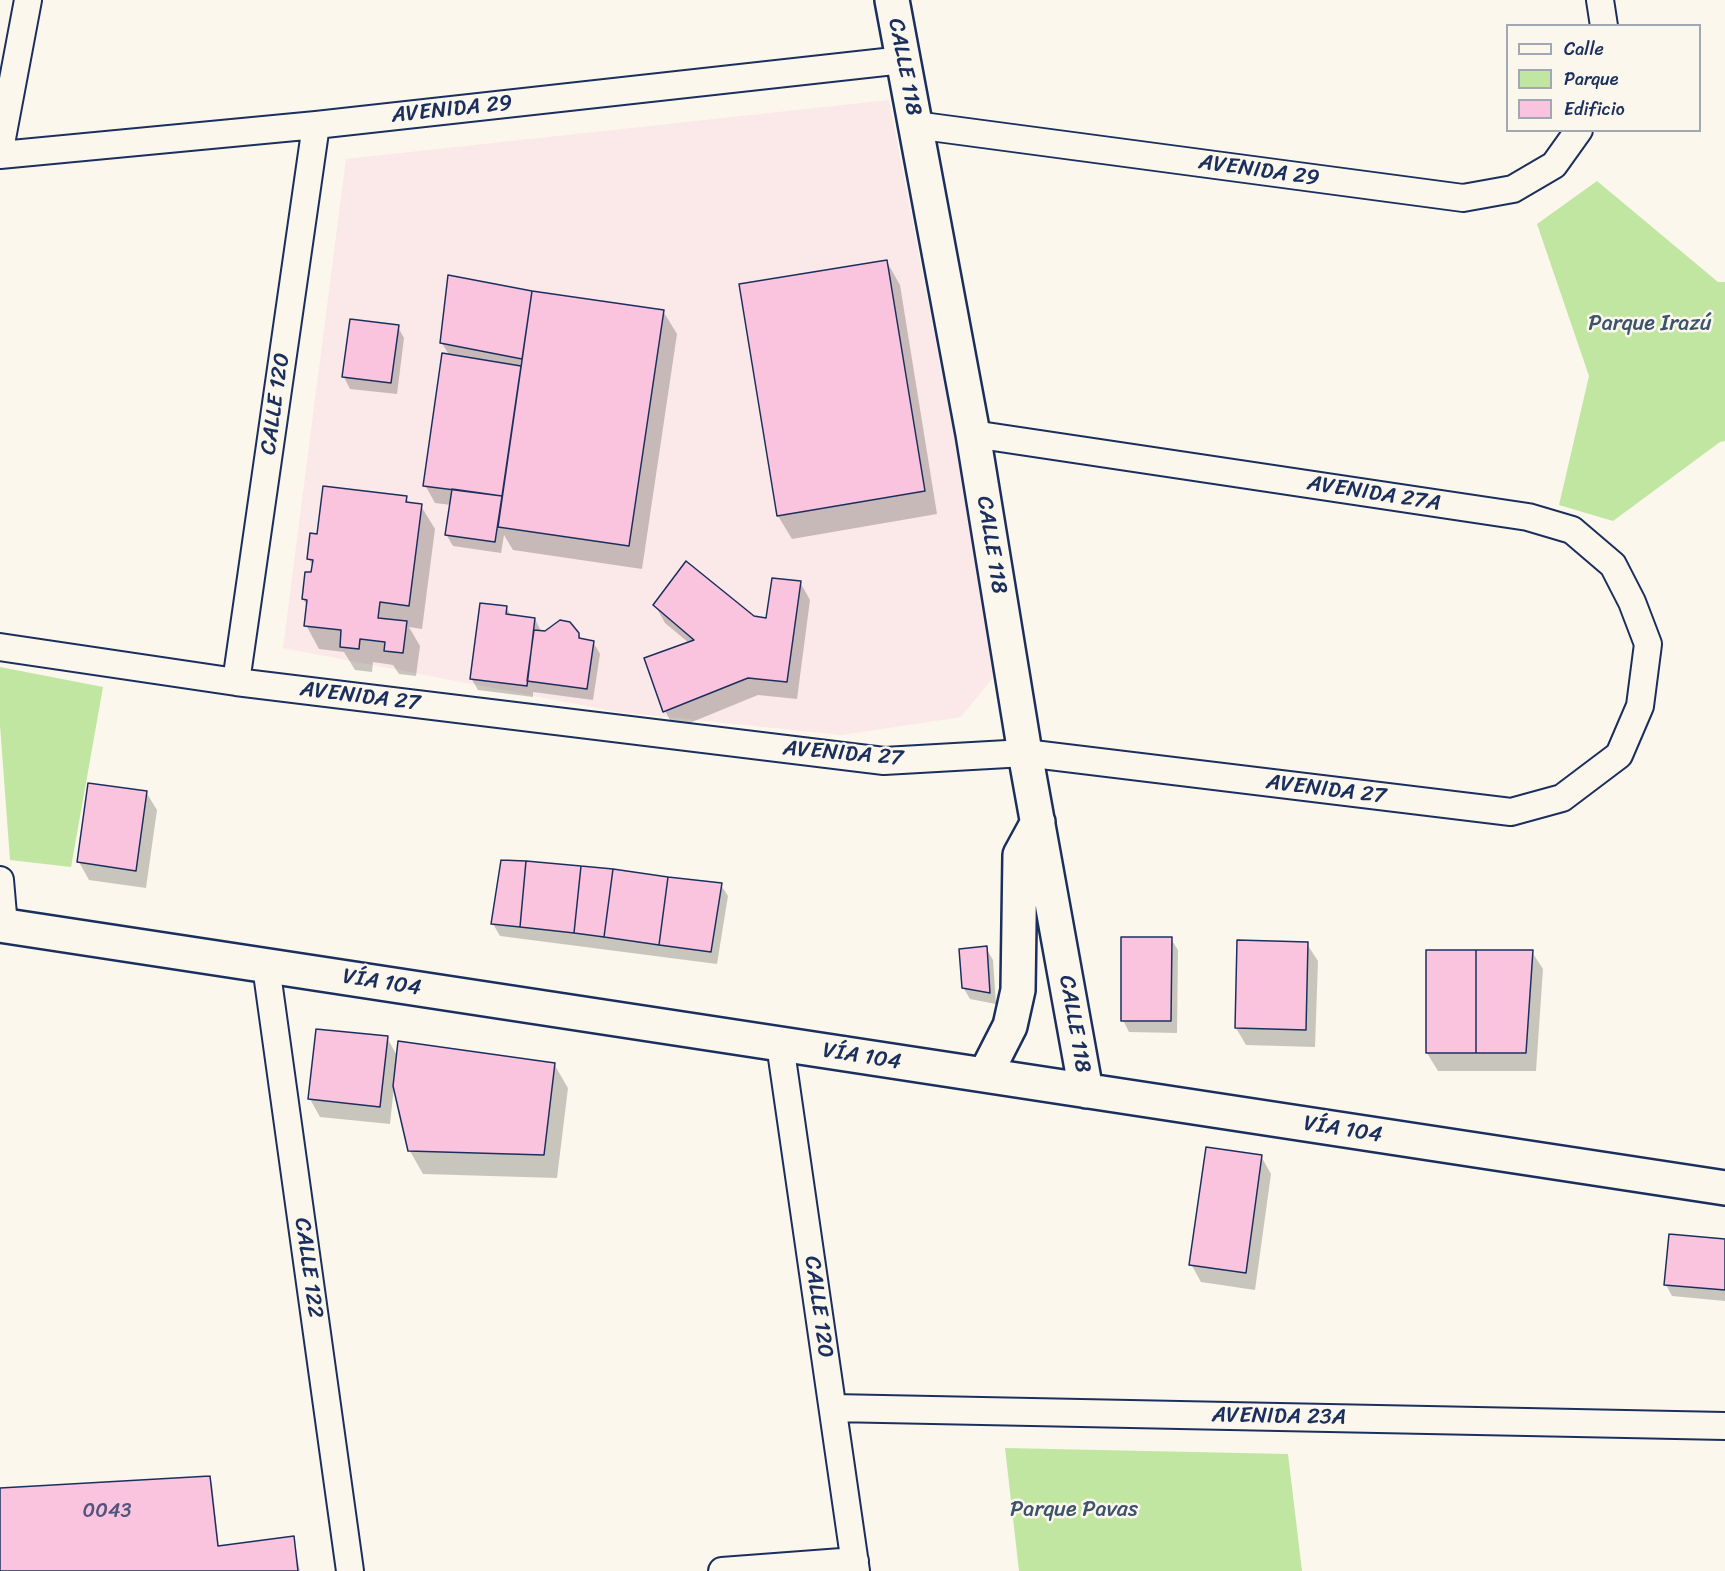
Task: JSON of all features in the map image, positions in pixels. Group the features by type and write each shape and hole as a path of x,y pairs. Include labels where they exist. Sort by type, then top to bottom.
{"main road":[{"name":"CALLE 118","path":"892,0 973,434 1025,753 1086,1091"},
{"path":"985,1075 1010,1026 1018,990 1020,855 1038,822"},
{"name":"VÍA 104","path":"2,925 1725,1188"}],"street":[{"path":"0,149 28,0"},
{"path":"1600,0 1604,24"},
{"name":"AVENIDA 29","path":"0,155 316,125 903,60"},
{"name":"CALLE 120","path":"236,682 316,125"},
{"name":"AVENIDA 29","path":"915,125 1464,198 1512,189 1554,165 1578,132"},
{"name":"AVENIDA 27A","path":"973,434 1528,517 1572,530 1613,565 1632,602 1648,644 1640,706"},
{"name":"AVENIDA 27","path":"0,647 236,682 884,762 1025,753 1511,812 1562,798 1619,754 1640,706"},
{"path":"0,880 2,925"},
{"name":"CALLE 122","path":"266,966 351,1571"},
{"name":"CALLE 120","path":"780,1044 855,1566"},
{"name":"AVENIDA 23A","path":"833,1408 1725,1426"},
{"path":"722,1571 855,1566"}],"shaded area":[{"path":"889,100 954,435 997,673 961,717 842,735 618,712 283,648 346,159"}],"green space":[{"name":"Parque Irazú","path":"1597,181 1718,282 1725,282 1725,441 1720,442 1613,521 1559,505 1589,376 1537,224"},
{"path":"0,667 103,687 71,867 10,860 0,725"},
{"name":"Parque Pavas","path":"1005,1448 1288,1454 1302,1571 1019,1571"}],"building":[{"path":"887,260 925,491 777,516 739,284"},
{"path":"448,275 532,291 522,359 440,343"},
{"path":"532,291 664,310 629,546 498,527"},
{"path":"350,319 399,325 391,383 342,377"},
{"path":"442,353 521,366 502,496 423,486"},
{"path":"323,486 407,496 406,502 422,504 409,606 380,602 378,618 407,621 403,653 384,651 385,642 360,639 359,649 340,647 341,630 304,626 307,600 302,599 305,572 311,572 313,560 307,559 310,533 317,534"},
{"path":"452,489 502,496 495,542 445,535"},
{"path":"686,561 754,616 766,618 772,578 801,581 787,682 748,678 663,712 644,658 694,640 653,605"},
{"path":"480,603 507,606 506,614 535,618 527,686 470,679"},
{"path":"560,620 570,622 579,633 579,638 594,641 587,689 527,681 534,630 545,631"},
{"path":"88,783 147,791 136,871 77,862"},
{"path":"501,860 526,861 520,927 491,924"},
{"path":"526,861 581,866 574,933 520,927"},
{"path":"581,866 613,869 604,937 574,933"},
{"path":"613,869 668,877 659,945 604,937"},
{"path":"668,877 722,883 711,952 659,945"},
{"path":"1121,937 1172,937 1171,1021 1121,1021"},
{"path":"1237,940 1308,942 1306,1030 1235,1028"},
{"path":"987,946 990,993 962,988 959,949"},
{"path":"1426,950 1476,950 1476,1053 1426,1053"},
{"path":"1476,950 1533,950 1526,1053 1476,1053"},
{"path":"316,1029 388,1036 380,1107 308,1099"},
{"path":"398,1041 555,1063 544,1155 408,1151 393,1086"},
{"path":"1206,1147 1262,1155 1246,1273 1189,1265"},
{"path":"1669,1234 1725,1239 1725,1290 1664,1285"},
{"path":"210,1476 218,1546 294,1536 298,1571 0,1571 0,1488"}]}
